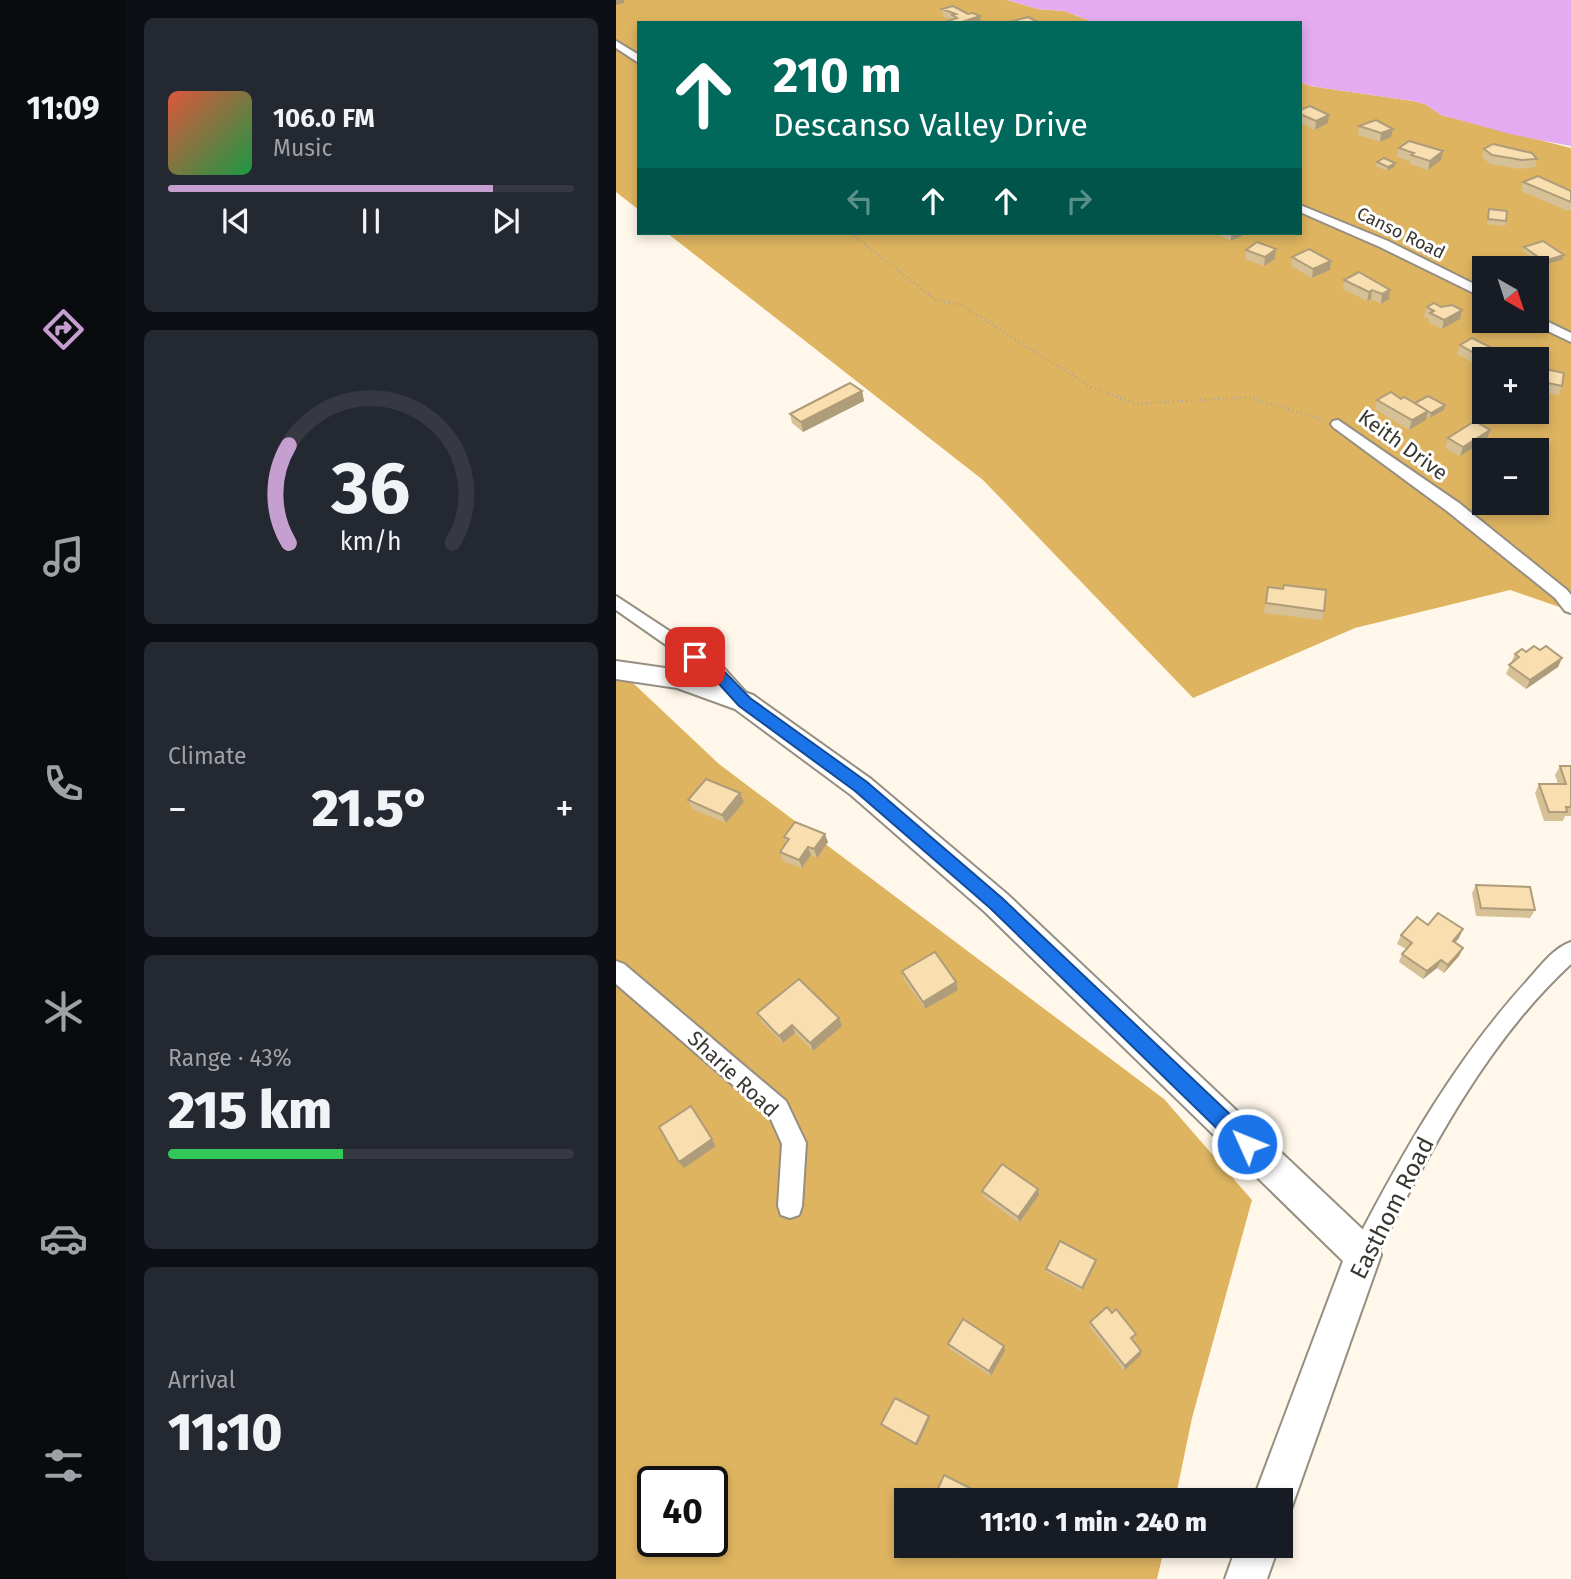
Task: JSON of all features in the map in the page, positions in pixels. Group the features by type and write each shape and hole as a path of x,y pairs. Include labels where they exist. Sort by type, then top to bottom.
{"street":[{"path":"616,44 637,60"},
{"name":"Canso Road","path":"1302,209 1384,244 1472,288"},
{"path":"1549,327 1571,338"},
{"name":"Keith Drive","path":"1338,424 1453,507 1561,594 1571,607"},
{"path":"616,602 715,670 744,702 861,787 996,903 1363,1255"},
{"path":"616,670 679,679 744,702"},
{"name":"Easthom Road","path":"1278,1488 1363,1255 1404,1174 1505,1021 1571,951"},
{"name":"Sharie Road","path":"616,971 778,1109 794,1143 790,1206"},
{"path":"1246,1579 1253,1558"}],"path":[{"path":"853,235 936,300 961,305 1091,387 1135,404 1248,397 1338,424"}],"shaded area":[{"path":"616,0 1007,0 1038,9 1065,11 1090,21 637,21 637,208 616,192"},
{"path":"1007,0 1571,0 1571,146 1514,135 1441,115 1425,104 1413,101 1302,83 1302,21 1090,21 1065,11 1038,9"},
{"path":"1302,83 1413,101 1425,104 1441,115 1571,148 1571,611 1510,590 1355,628 1193,698 983,480 670,235 1302,235"},
{"path":"616,667 719,764 1164,1099 1252,1200 1192,1418 1177,1488 894,1488 894,1558 1162,1558 1157,1579 616,1579"}],"building":[{"path":"953,6 968,14 980,16 965,21 948,21 957,18 952,15 956,14 942,9"},
{"path":"1028,17 1036,21 1014,21"},
{"path":"1310,106 1329,115 1316,121 1302,115 1302,109"},
{"path":"1376,120 1393,129 1381,133 1359,126"},
{"path":"1409,141 1443,151 1430,161 1399,148"},
{"path":"1493,144 1532,153 1537,159 1522,160 1492,155 1484,149"},
{"path":"1384,158 1395,163 1388,167 1377,162"},
{"path":"1538,176 1571,191 1571,202 1523,182"},
{"path":"1489,209 1507,211 1506,221 1488,219"},
{"path":"1543,241 1564,255 1549,260 1549,256 1537,256 1524,247"},
{"path":"1257,242 1276,249 1265,257 1246,250"},
{"path":"1309,249 1331,261 1313,269 1292,257"},
{"path":"1359,272 1390,290 1382,294 1372,290 1369,292 1344,280"},
{"path":"1434,303 1441,307 1452,305 1462,310 1444,320 1430,313 1434,311 1427,307"},
{"path":"1472,338 1490,347 1472,347 1472,352 1460,345"},
{"path":"1549,370 1564,373 1562,386 1549,383"},
{"path":"850,383 862,391 801,422 790,414"},
{"path":"1391,392 1428,411 1412,420 1377,400"},
{"path":"1428,396 1445,405 1431,413 1415,403"},
{"path":"1472,423 1490,430 1477,438 1472,438 1472,441 1463,447 1448,438"},
{"path":"1284,585 1326,590 1324,611 1266,603 1268,587 1283,589"},
{"path":"1534,646 1540,650 1546,646 1562,658 1530,680 1509,665 1519,657 1515,654 1522,649 1526,652"},
{"path":"1560,766 1571,766 1571,807 1566,807 1567,812 1549,812 1539,784 1566,784"},
{"path":"706,779 740,793 722,815 688,800"},
{"path":"795,822 825,834 814,849 808,847 799,860 780,852 789,839 784,837"},
{"path":"1476,885 1530,887 1535,910 1481,908"},
{"path":"1438,913 1463,929 1453,941 1463,948 1448,965 1441,960 1427,971 1402,954 1412,943 1401,935 1417,917 1428,925"},
{"path":"935,952 956,982 923,1002 902,971"},
{"path":"799,979 839,1018 810,1043 792,1025 779,1036 757,1013"},
{"path":"691,1106 712,1139 679,1162 659,1127"},
{"path":"1002,1164 1038,1189 1018,1217 982,1191"},
{"path":"1060,1241 1096,1260 1082,1288 1046,1269"},
{"path":"1107,1307 1112,1313 1116,1309 1136,1334 1131,1338 1141,1351 1125,1366 1090,1322"},
{"path":"963,1319 1004,1346 989,1371 948,1344"},
{"path":"895,1398 929,1416 916,1444 881,1424"},
{"path":"944,1475 970,1488 938,1488"}],"route":[{"path":"695,657 715,670 744,702 861,787 996,903 1247,1144"}]}
